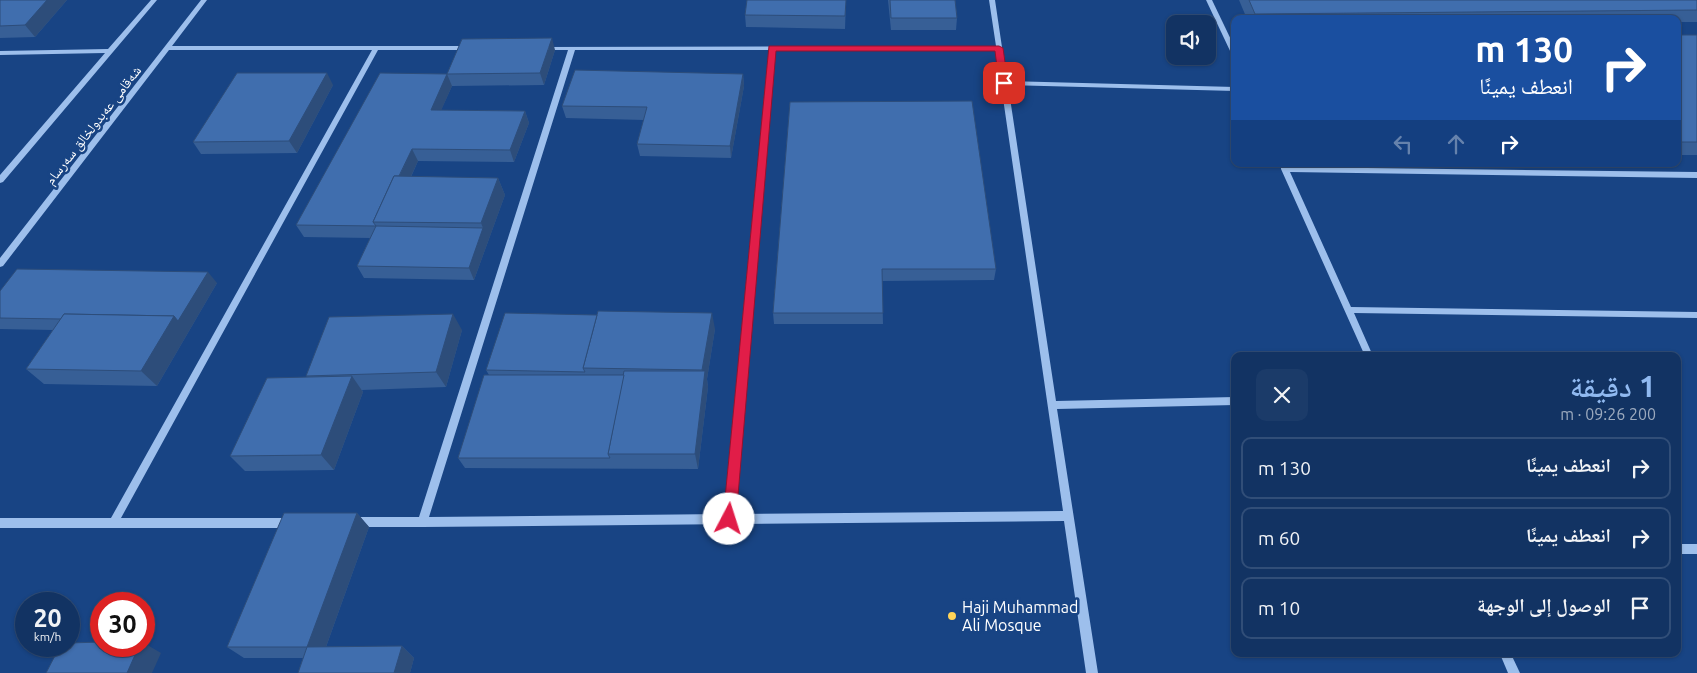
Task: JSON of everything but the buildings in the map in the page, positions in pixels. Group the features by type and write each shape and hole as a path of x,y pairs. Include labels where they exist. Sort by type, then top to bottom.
{"street":[{"path":"0,180 154,0"},
{"name":"شەقامی عەبدولخالق سەرسام","path":"0,264 204,0"},
{"path":"992,0 1092,673"},
{"path":"1209,0 1231,46"},
{"path":"1226,35 1231,35"},
{"path":"168,48 474,48"},
{"path":"113,524 376,48"},
{"path":"533,48 999,48"},
{"path":"422,522 572,48"},
{"path":"729,519 772,48"},
{"path":"0,53 111,51"},
{"path":"1004,83 1231,89"},
{"path":"1284,167 1367,352"},
{"path":"1330,167 1697,175"},
{"path":"1348,310 1697,315"},
{"path":"1052,405 1231,402"},
{"path":"342,522 1068,516"},
{"path":"0,523 303,523"},
{"path":"1681,549 1697,549"},
{"path":"1506,657 1514,673"}],"place":[{"name":"Haji Muhammad Ali Mosque","path":"952,616"}],"route":[{"path":"729,519 772,48 999,48 1004,83"}]}
